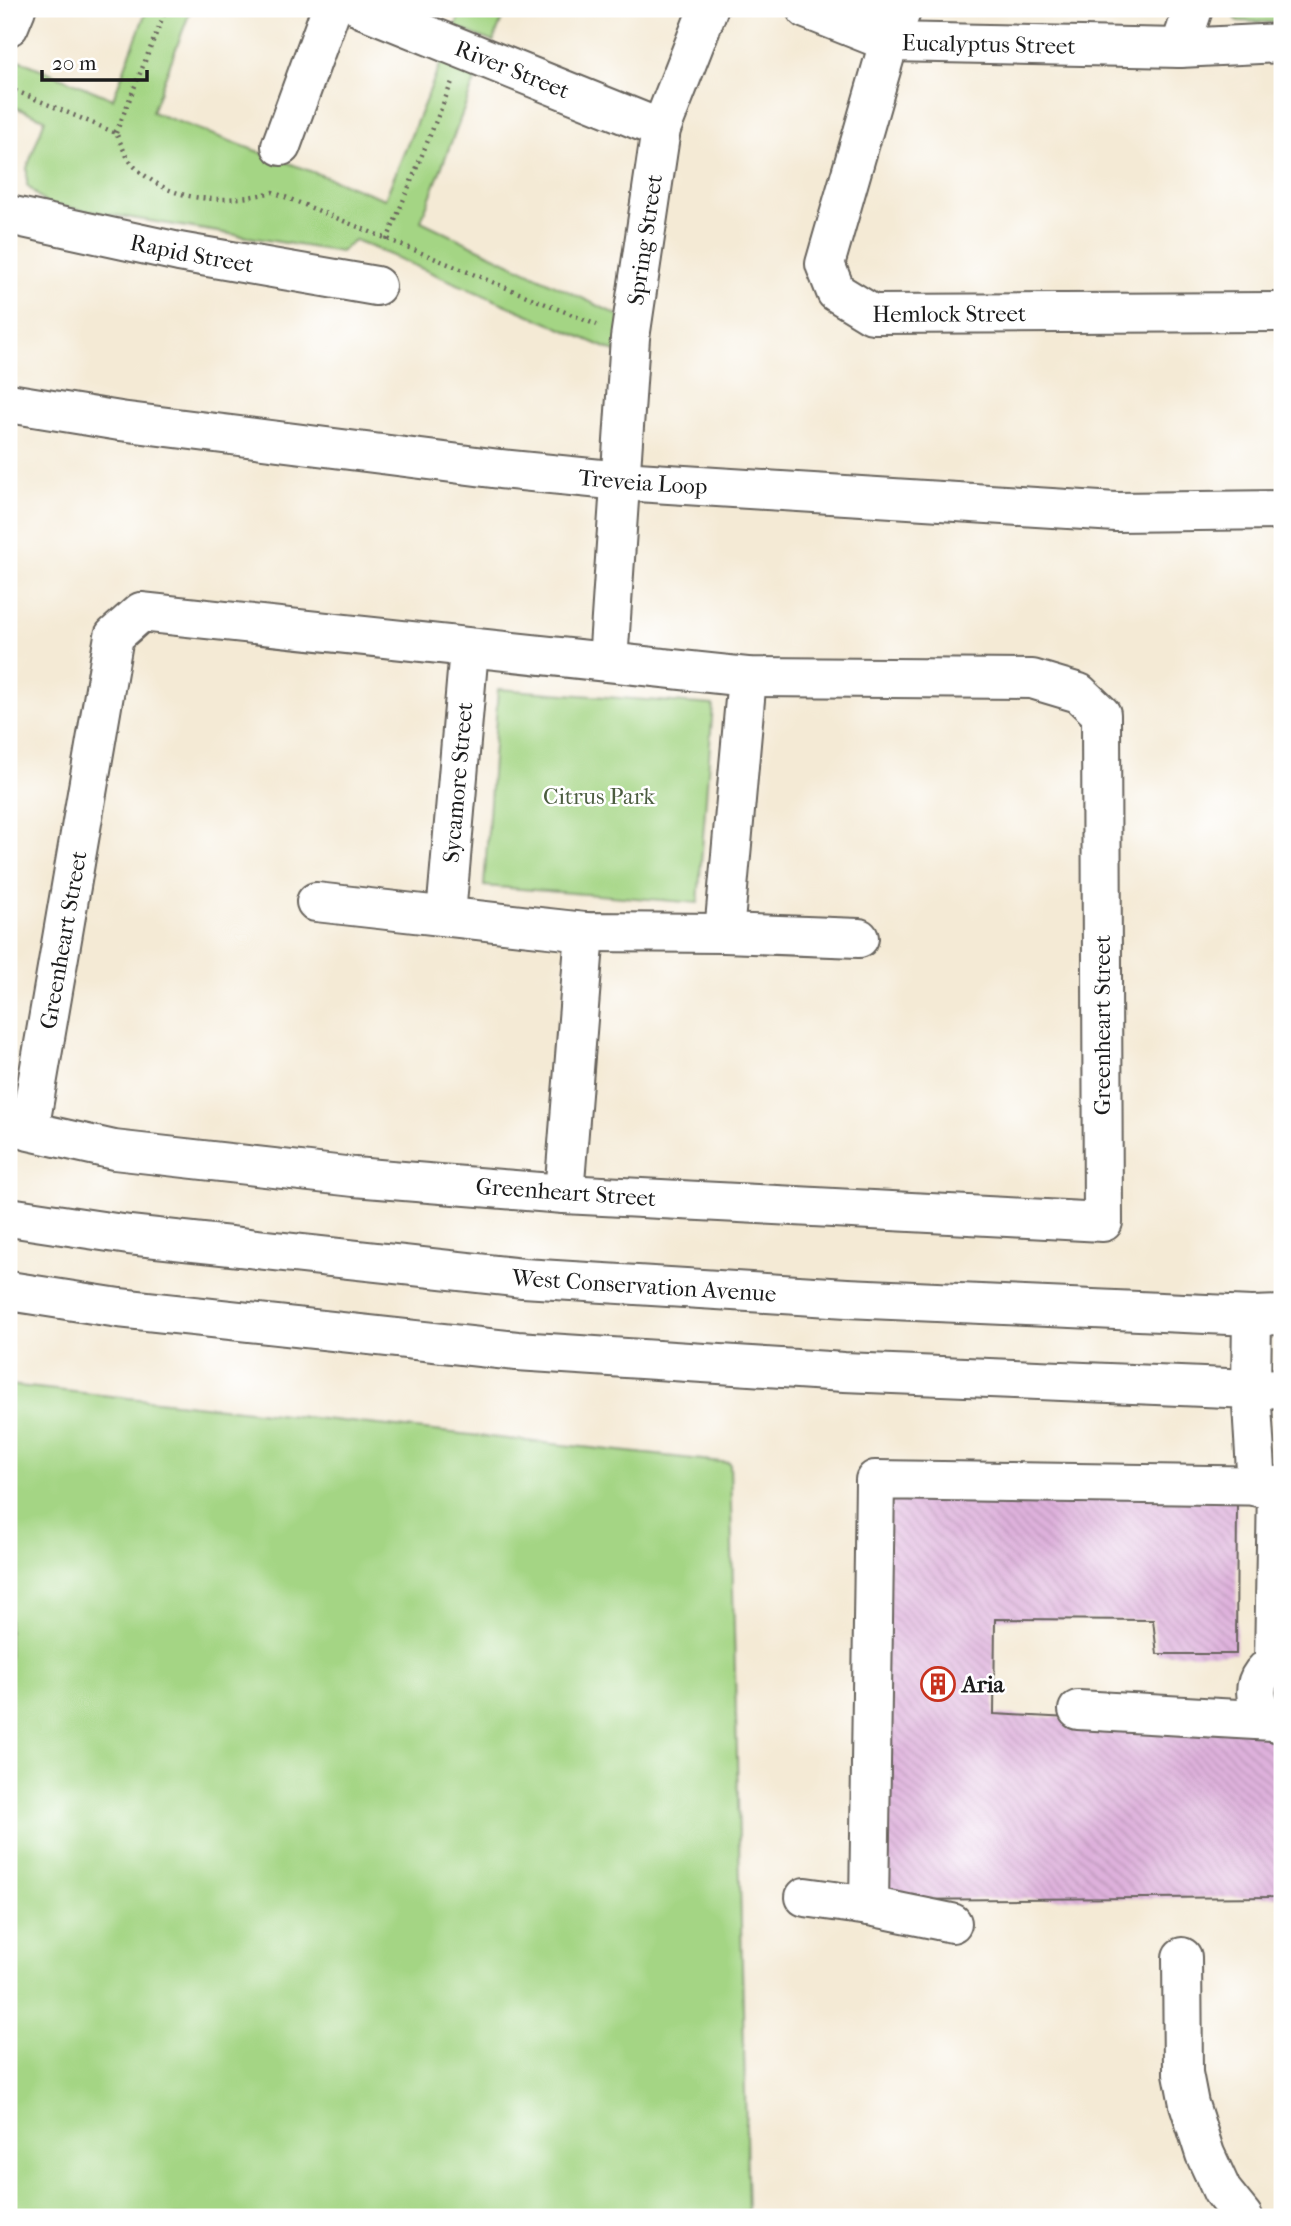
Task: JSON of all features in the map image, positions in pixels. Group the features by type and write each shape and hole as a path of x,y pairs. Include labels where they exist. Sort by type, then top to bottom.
{"street":[{"path":"9,26 16,9"},
{"path":"281,146 331,9"},
{"name":"River Street","path":"363,9 661,129"},
{"name":"Spring Street","path":"621,481 630,338 661,129 708,9"},
{"name":"Eucalyptus Street","path":"806,9 895,25 1180,48 1282,43"},
{"path":"1180,48 1193,9"},
{"name":"Hemlock Street","path":"895,25 825,264 836,292 872,314 1282,312"},
{"name":"Rapid Street","path":"9,215 179,252 376,286"},
{"name":"Treveia Loop","path":"9,403 120,421 500,470 621,481 1116,512 1282,510"},
{"path":"608,662 621,481"},
{"name":"Greenheart Street","path":"141,612 469,649 747,677 1032,679 1079,693 1101,714 1103,1222 564,1194 354,1177 114,1150 29,1131 114,636 141,612"},
{"name":"Sycamore Street","path":"446,915 469,649"},
{"path":"724,933 747,677"},
{"path":"316,902 585,932 859,938"},
{"path":"564,1194 585,932"},
{"name":"West Conservation Avenue","path":"9,1217 129,1235 523,1278 847,1298 1267,1315"},
{"path":"9,1291 119,1308 517,1351 844,1372 1267,1389"},
{"path":"1267,1315 1267,1389 1278,1662 1264,1670 1256,1691 1258,1703 1264,1713 1278,1723"},
{"path":"869,1906 875,1480 1272,1486"},
{"path":"1078,1710 1278,1723"},
{"path":"805,1897 869,1906 952,1923"},
{"path":"1182,1957 1183,2073 1189,2104 1205,2154 1222,2191 1243,2217"}],"path":[{"path":"116,133 166,9"},
{"path":"387,240 465,50"},
{"path":"9,88 116,133 132,165 165,189 196,199 244,199 272,192 630,338"}],"green space":[{"path":"147,9 191,9 152,112 385,199 442,60 477,75 421,221 624,318 618,353 355,240 340,252 46,204 27,185 27,168 45,119 9,105 9,56 113,99"},
{"path":"462,9 506,9 493,42 455,27"},
{"path":"1228,9 1282,9 1282,23 1238,21"},
{"name":"Citrus Park","path":"498,689 713,705 698,903 484,886"},
{"path":"9,1385 730,1463 748,2217 9,2217"}],"building":[{"name":"Aria","path":"883,1494 1237,1498 1236,1654 1157,1654 1153,1620 995,1619 994,1714 1282,1729 1282,1897 882,1900"}],"place":[{"name":"Aria","path":"938,1684"}]}
